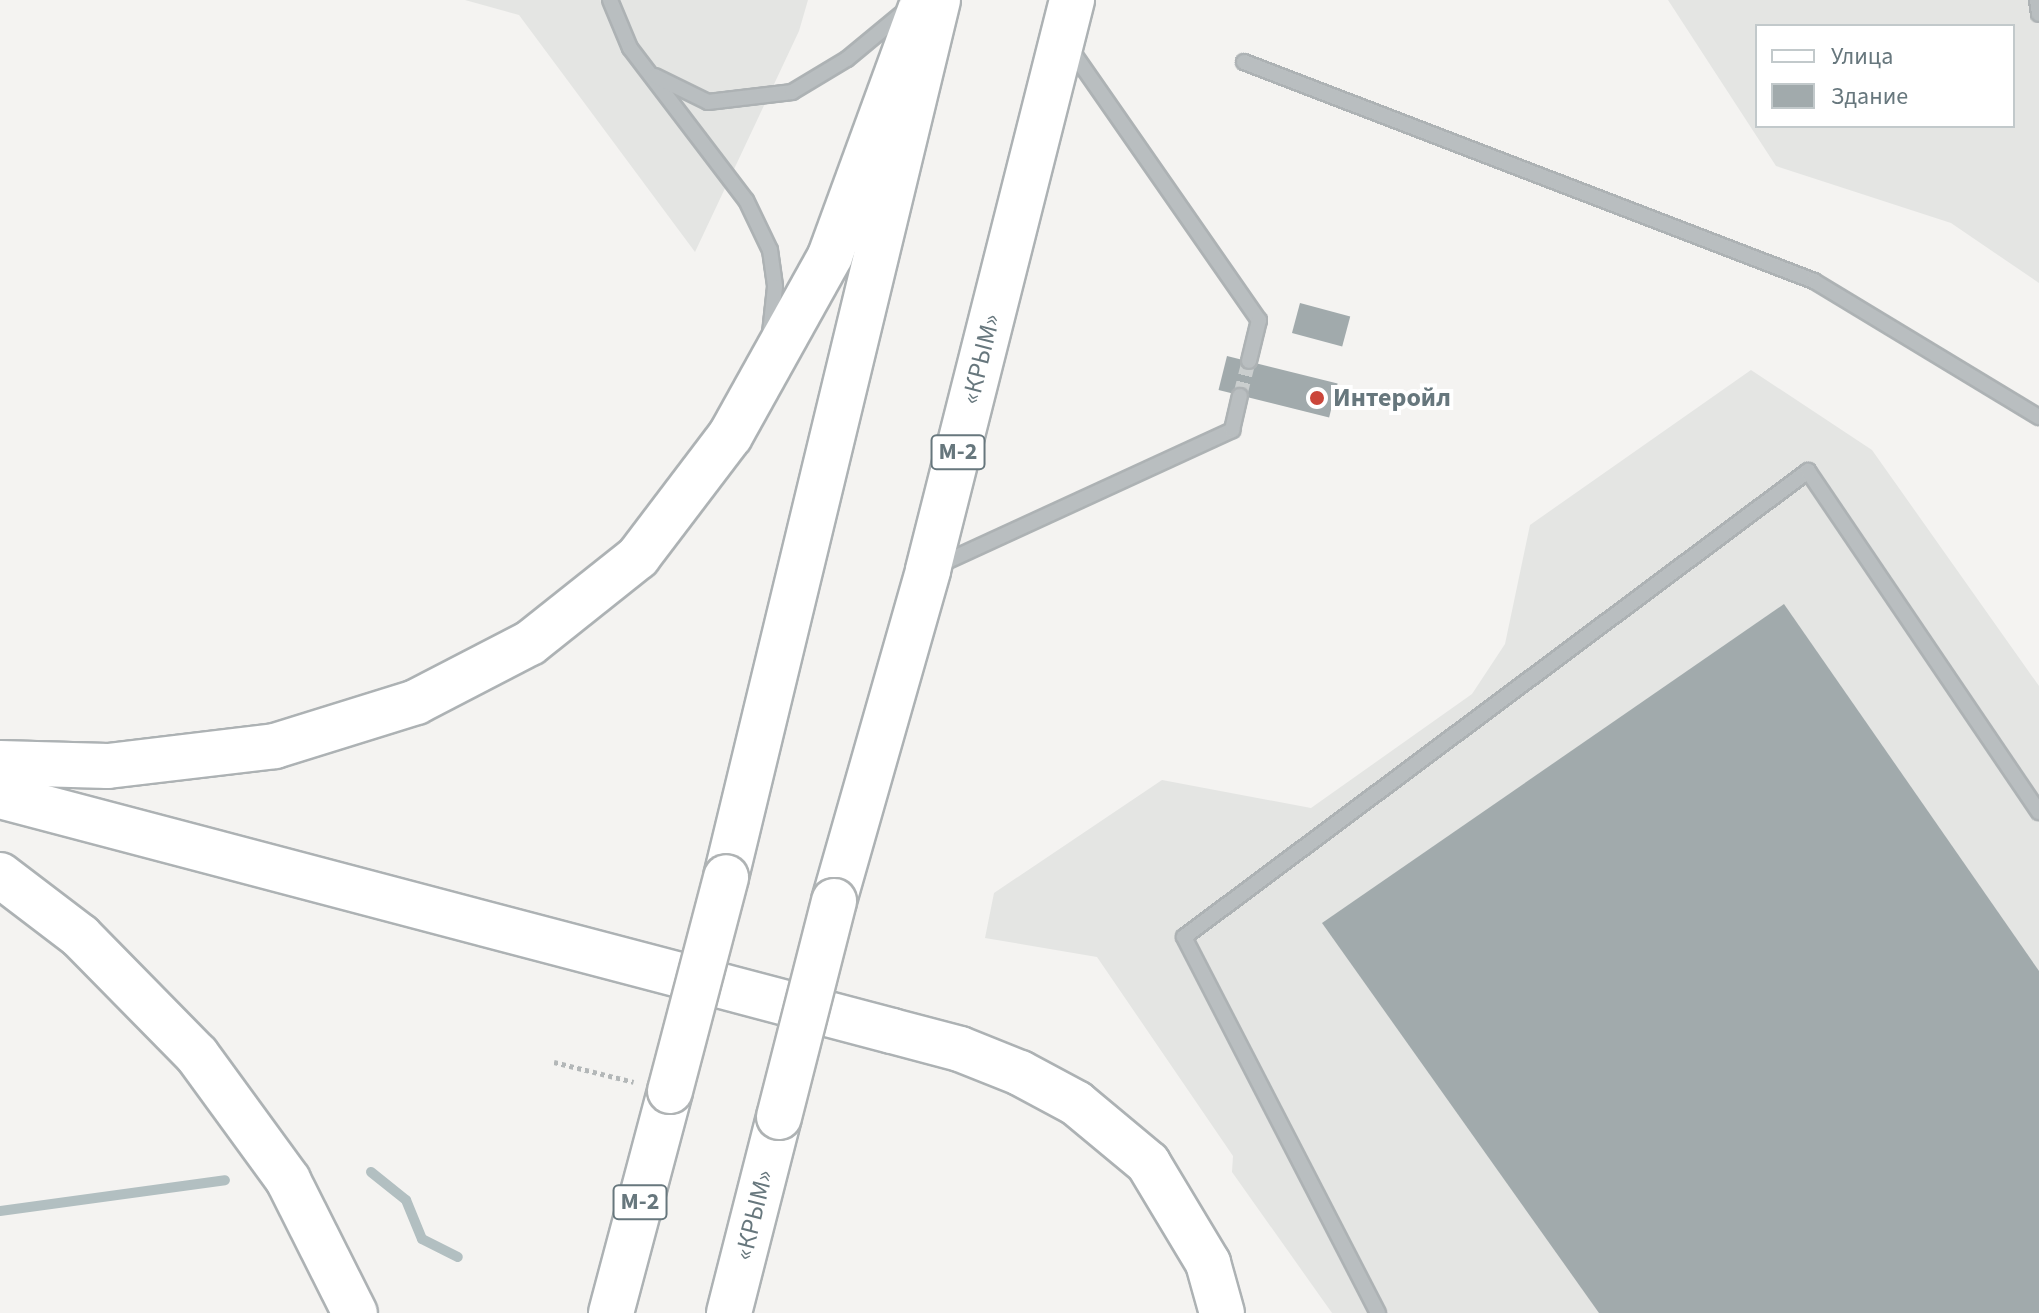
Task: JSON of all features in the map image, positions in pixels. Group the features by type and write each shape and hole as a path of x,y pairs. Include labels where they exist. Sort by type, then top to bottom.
{"main road":[{"path":"0,763 108,766 275,746 416,702 530,643 638,557 730,436 830,256 920,0"},
{"name":"М-2","path":"611,1313 726,877 938,0"},
{"name":"«КРЫМ»","path":"729,1313 834,901 928,570 1067,19"},
{"path":"0,796 933,1042 1020,1073 1076,1103 1148,1163 1208,1263 1222,1313"},
{"path":"0,875 80,936 197,1055 288,1180 355,1313"}],"lane":[{"path":"610,0 630,48 746,200 770,250 775,287 766,369"},
{"path":"652,75 708,102 792,92 847,59 920,0"},
{"path":"2037,0 2039,14"},
{"path":"1067,19 1259,320 1249,361"},
{"path":"1244,62 1814,281 2039,417"},
{"path":"928,570 1232,430 1240,396"},
{"path":"1378,1313 1184,937 1808,471 2039,812"}],"path":[{"path":"554,1062 670,1091"}],"shaded area":[{"path":"465,0 808,0 799,31 695,252 519,15"},
{"path":"1668,0 2039,0 2039,283 1951,223 1776,166"},
{"path":"1751,370 1872,450 2039,686 2039,1313 1332,1313 1232,1172 1233,1156 1097,957 985,938 994,893 1162,780 1311,808 1472,694 1505,644 1530,525"}],"building":[{"path":"1300,303 1350,316 1342,346 1292,333"},
{"path":"1227,356 1338,384 1329,418 1219,390"},
{"path":"1784,604 2039,971 2039,1313 1599,1313 1322,923"}],"waterway":[{"path":"371,1172 406,1200 422,1239 458,1257"},
{"path":"0,1211 225,1180"}],"tunnel":[{"path":"1240,396 1249,361"}],"place":[{"name":"Интеройл","path":"1317,398"}]}
